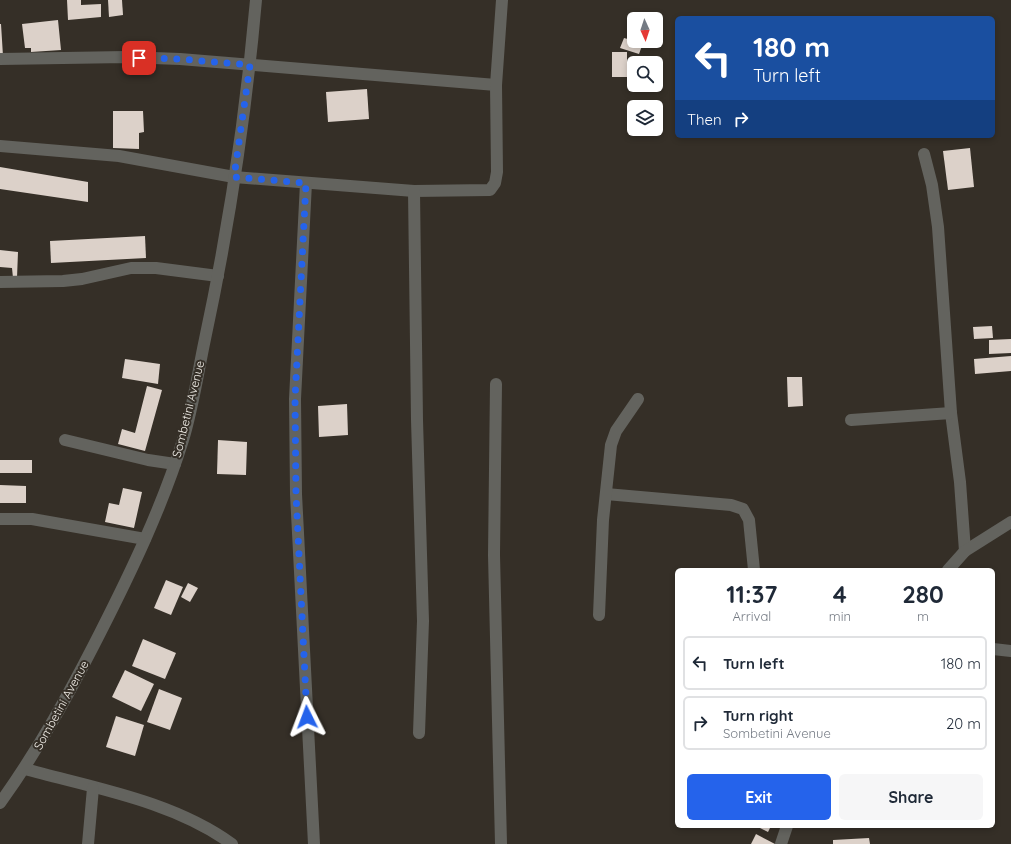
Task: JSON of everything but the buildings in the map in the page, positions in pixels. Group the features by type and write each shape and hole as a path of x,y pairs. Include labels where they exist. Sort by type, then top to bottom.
{"street":[{"name":"Sombetini Avenue","path":"0,803 25,769 70,692 128,577 162,502 184,438 218,276 250,65 256,0"},
{"path":"0,146 119,156 234,177 414,191 490,190 495,184 497,172 496,85 502,0"},
{"path":"0,59 126,57 180,59 496,85"},
{"path":"924,154 932,185 938,227 951,413 960,482 965,552"},
{"path":"306,183 295,399 296,486 314,844"},
{"path":"414,191 417,420 423,621 419,733"},
{"path":"0,282 64,282 82,280 131,268 156,268 218,276"},
{"path":"496,384 494,555 501,844"},
{"path":"599,616 606,494 612,438 638,398"},
{"path":"851,420 951,413"},
{"path":"65,440 148,460 174,464"},
{"path":"606,494 724,505 743,509 749,520 754,568"},
{"path":"0,519 32,519 145,539"},
{"path":"950,568 965,552 1011,522"},
{"path":"995,649 1011,650"},
{"path":"25,769 137,800 193,820 232,844"},
{"path":"88,844 93,788"},
{"path":"781,844 786,828"}],"route":[{"path":"139,58 180,59 250,65 234,177 306,183 295,399 296,494 307,717"}]}
